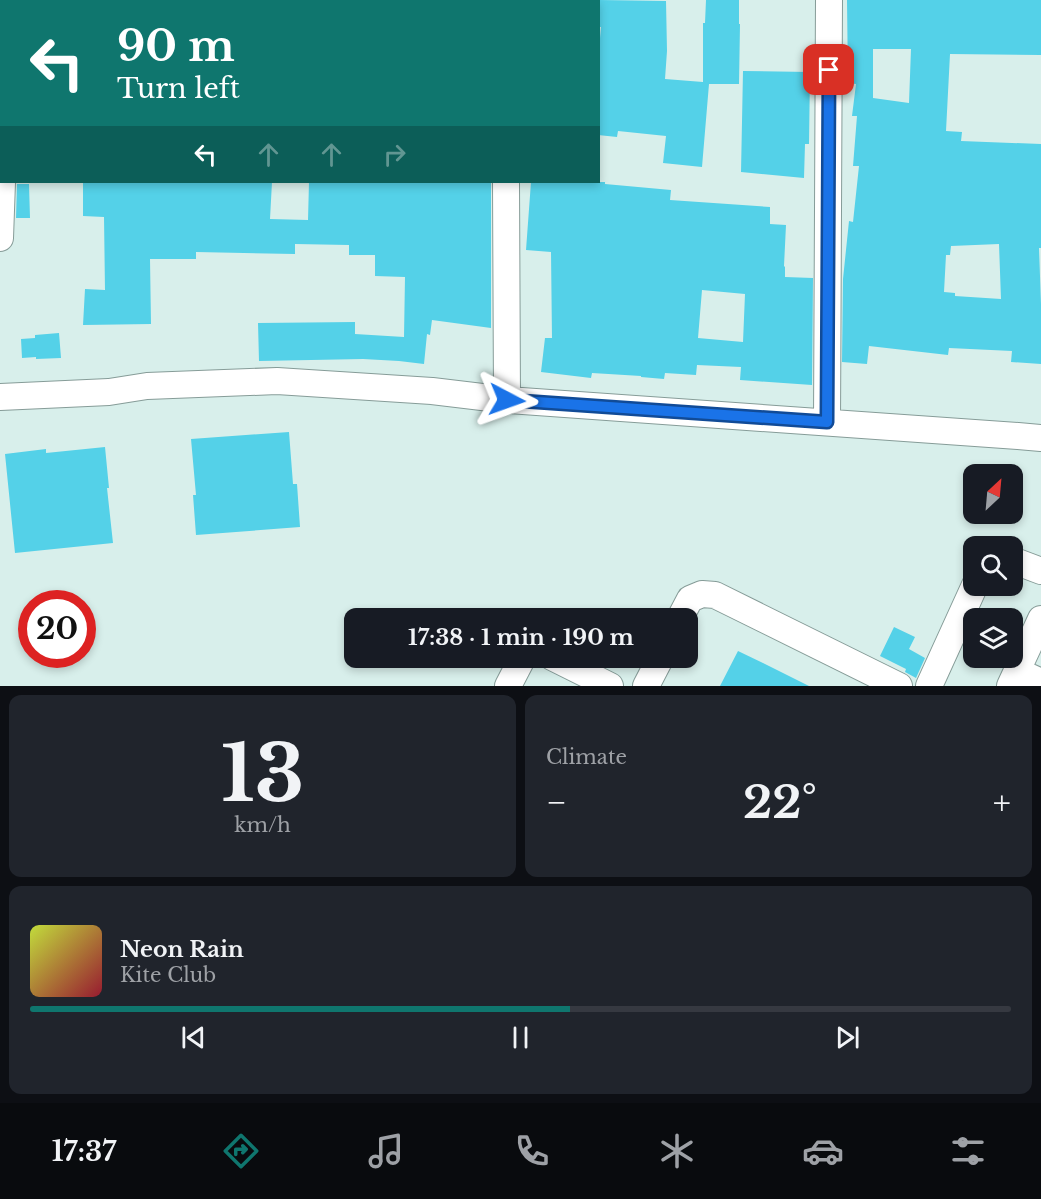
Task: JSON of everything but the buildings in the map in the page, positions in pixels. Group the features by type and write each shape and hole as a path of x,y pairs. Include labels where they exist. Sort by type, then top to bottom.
{"street":[{"path":"827,422 829,0"},
{"path":"0,238 2,183"},
{"path":"506,183 507,400"},
{"path":"0,397 109,392 147,386 277,381 432,391 507,400 1041,438"},
{"path":"1023,564 1041,571"},
{"path":"685,608 690,599 702,594 715,595 899,686"},
{"path":"929,686 970,596"},
{"path":"1041,619 1014,678 1041,682"},
{"path":"508,686 517,668"},
{"path":"574,668 610,686"},
{"path":"646,686 655,668"}],"route":[{"path":"507,400 827,422 829,70"}]}
